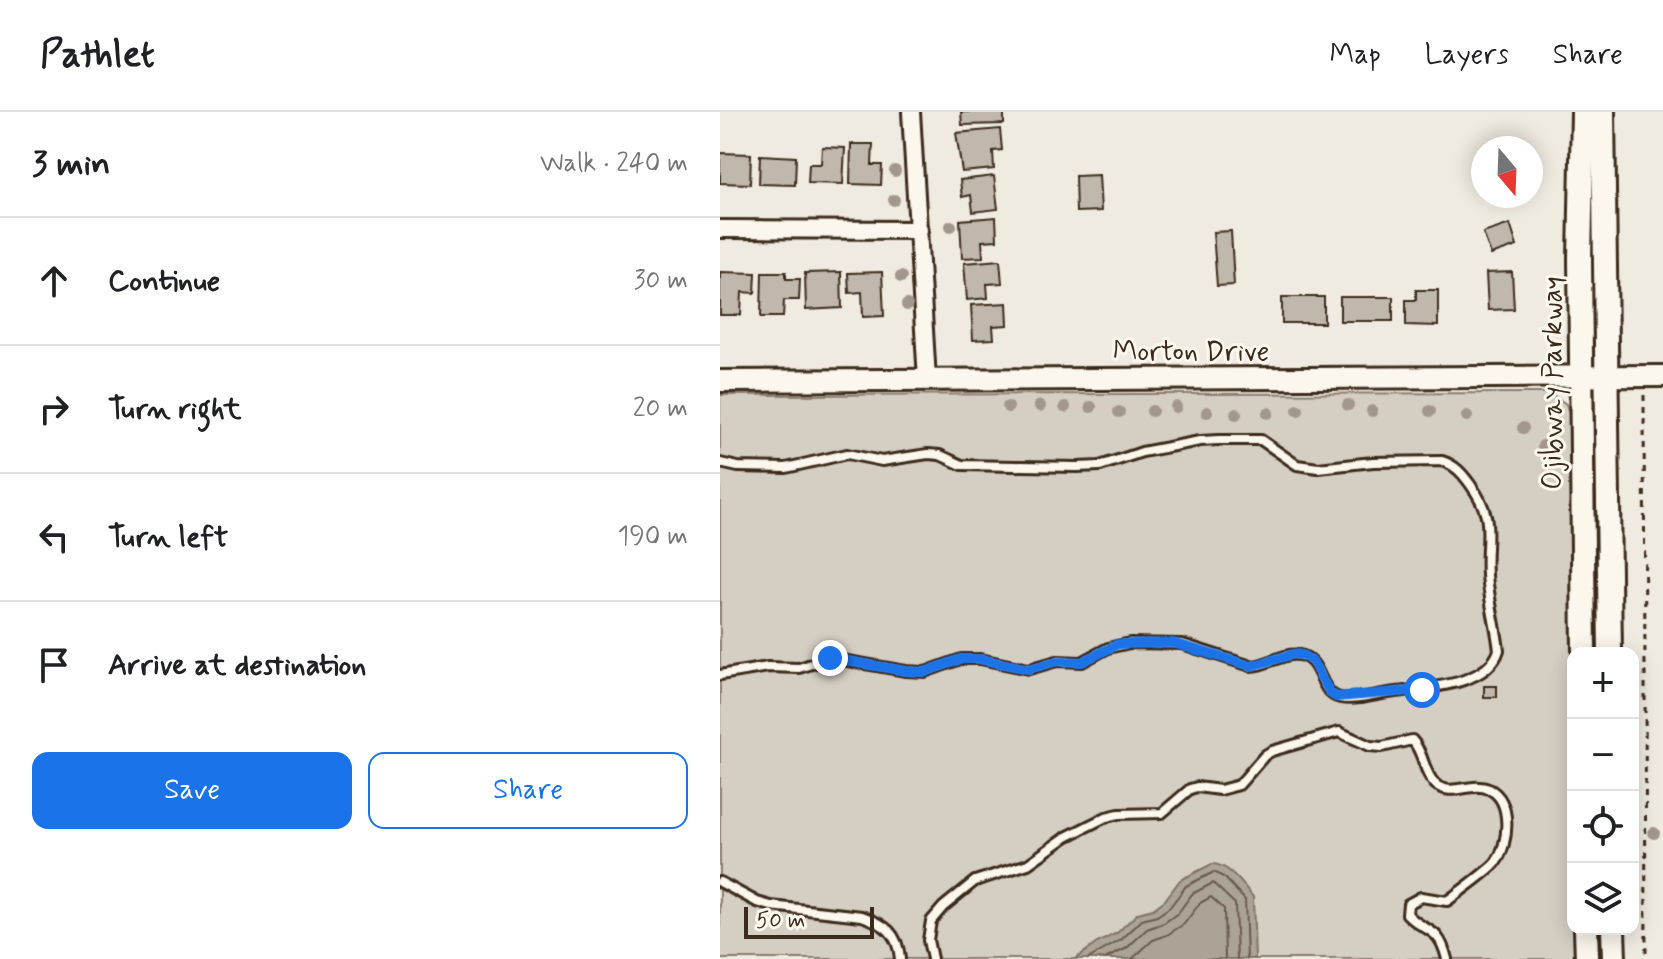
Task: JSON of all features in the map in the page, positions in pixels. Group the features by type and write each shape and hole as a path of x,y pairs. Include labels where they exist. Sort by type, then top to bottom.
{"main road":[{"name":"Ojibway Parkway","path":"1583,112 1581,375 1584,647"},
{"name":"Ojibway Parkway","path":"1603,112 1610,647"},
{"path":"1586,935 1587,959"},
{"path":"1613,935 1614,959"}],"street":[{"path":"911,112 927,380"},
{"path":"720,229 919,230"},
{"name":"Morton Drive","path":"720,381 1654,376"}],"lane":[{"path":"720,463 738,467 786,468 847,454 882,461 928,454 940,455 962,465 1100,466 1142,452 1219,440 1261,440 1297,465 1318,468 1373,462 1442,461 1461,472 1478,495 1487,517 1487,570 1499,650 1497,660 1489,668 1465,679 1422,690 1342,698 1330,693 1320,671 1302,655 1294,654 1251,666 1173,643 1118,644 1082,662 1057,661 1029,669 980,659 961,659 925,672 906,671 830,658 799,668 768,667 720,675"},
{"path":"932,959 928,940 931,921 975,881 1028,864 1066,837 1106,817 1162,813 1190,789 1220,790 1239,785 1272,751 1312,737 1339,732 1370,746 1382,747 1412,740 1419,748 1435,784 1446,790 1473,786 1487,788 1501,802 1506,822 1496,862 1447,901 1421,897 1408,904 1407,914 1440,937 1447,959"},
{"path":"720,882 765,904 862,916 877,921 887,927 896,939 900,959"}],"path":[{"path":"1646,959 1643,419 1654,376"}],"shaded area":[{"path":"1549,393 1566,404 1571,420 1572,647 1567,647 1567,935 1576,935 1576,959 720,959 720,395"}],"water":[{"path":"1212,864 1230,871 1253,897 1255,959 1075,959 1117,933 1138,913 1153,909 1165,900 1180,880"}],"building":[{"path":"961,112 1004,112 1004,124 962,125"},
{"path":"1000,129 1002,150 993,151 994,169 962,172 956,133"},
{"path":"851,144 873,144 872,165 882,165 881,185 850,184"},
{"path":"822,147 845,148 843,184 808,183 809,164 821,164"},
{"path":"720,153 751,154 750,184 720,183"},
{"path":"760,155 796,157 795,185 759,184"},
{"path":"1099,175 1101,211 1076,212 1075,176"},
{"path":"994,176 998,209 973,212 971,195 962,197 960,180"},
{"path":"996,217 997,240 982,241 983,257 962,258 960,220"},
{"path":"1510,224 1517,246 1491,255 1483,233"},
{"path":"1231,231 1234,285 1217,286 1213,232"},
{"path":"1000,260 1002,283 987,284 988,298 967,300 964,263"},
{"path":"720,272 756,273 755,293 742,292 741,315 720,315"},
{"path":"762,272 786,272 786,279 800,279 799,300 784,300 783,317 761,317"},
{"path":"841,272 842,308 806,310 805,273"},
{"path":"882,272 884,316 863,317 862,292 849,293 848,273"},
{"path":"1512,272 1514,309 1488,310 1486,273"},
{"path":"1416,290 1438,290 1438,326 1406,325 1406,300 1416,300"},
{"path":"1282,297 1324,297 1324,323 1282,323"},
{"path":"1340,297 1393,297 1393,321 1340,321"},
{"path":"1007,303 1008,325 993,326 994,339 973,340 971,305"},
{"path":"1484,686 1497,686 1497,697 1484,697"}],"route":[{"path":"830,658 906,671 925,672 961,659 994,661 1029,669 1057,661 1082,662 1118,644 1173,643 1251,666 1294,654 1302,655 1312,661 1330,693 1336,697 1422,690"}]}
